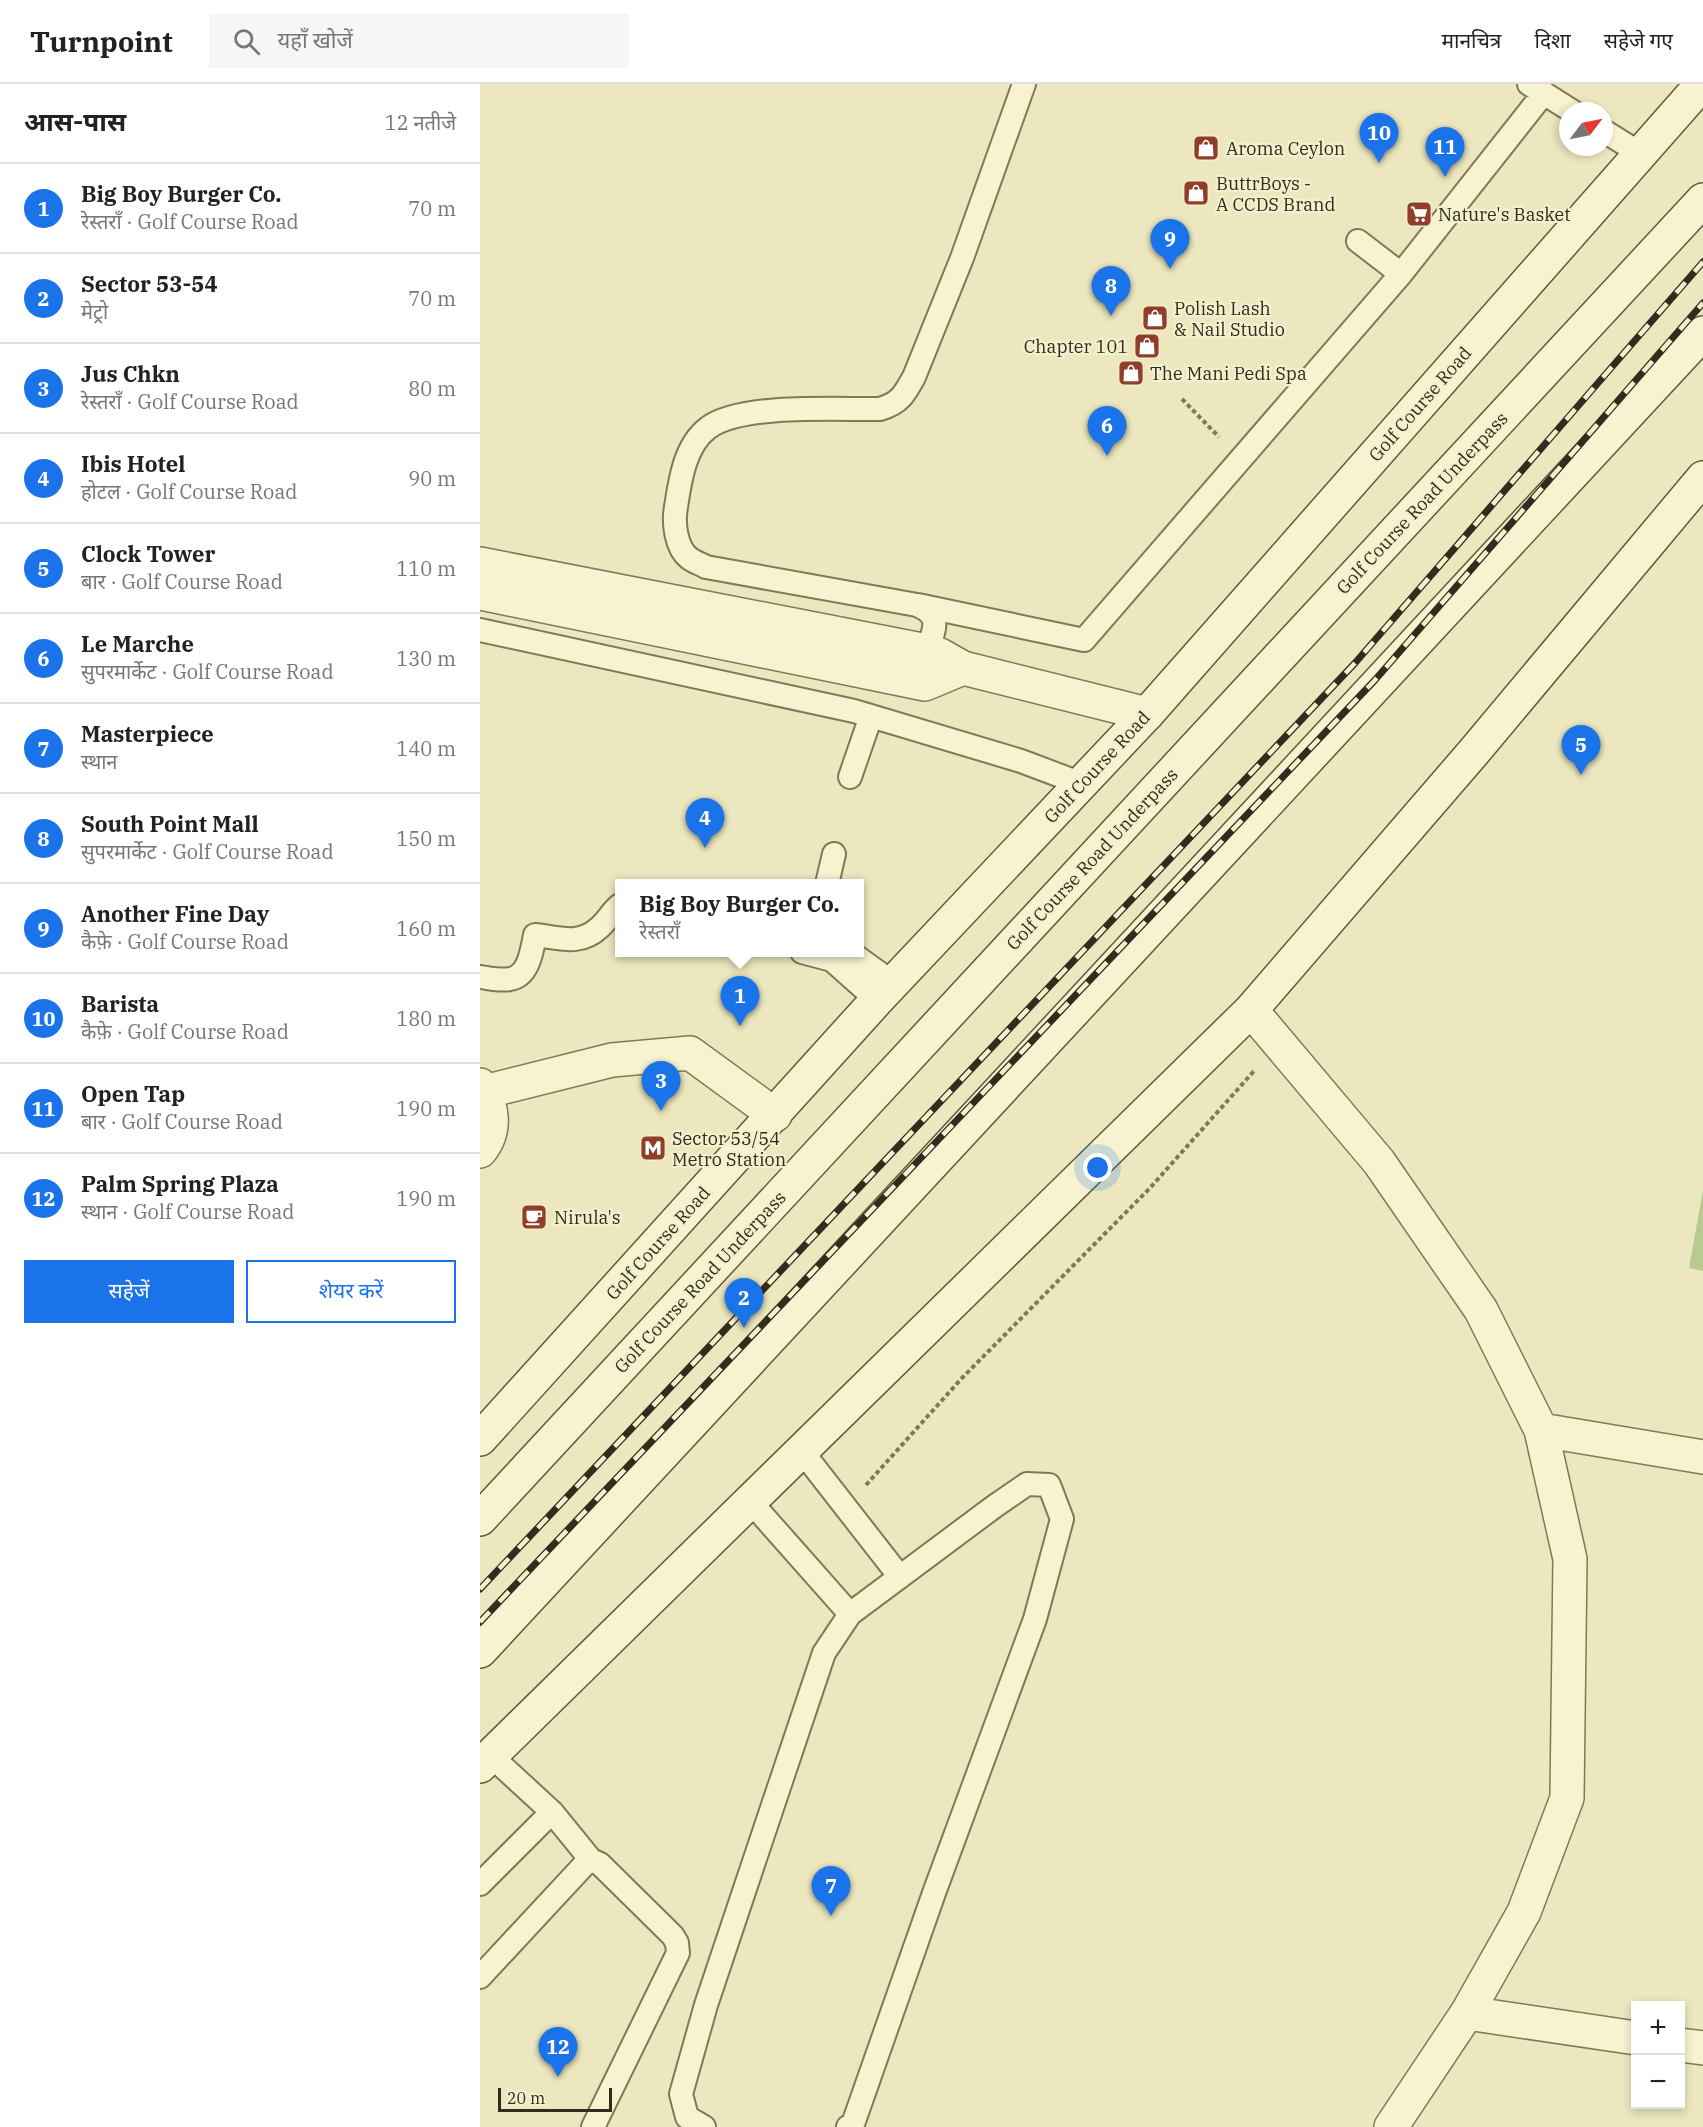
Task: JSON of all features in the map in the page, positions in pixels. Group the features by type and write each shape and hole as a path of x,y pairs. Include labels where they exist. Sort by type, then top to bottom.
{"street":[{"name":"Golf Course Road","path":"480,1439 885,991 1147,714 1702,84"},
{"name":"Golf Course Road Underpass","path":"480,1519 1703,200"},
{"path":"480,1651 1703,333"},
{"path":"485,1761 1251,1010 1472,754 1703,478"},
{"path":"480,564 927,651 963,668 1147,714"},
{"path":"480,593 925,684 963,668"},
{"path":"1251,1010 1379,1162 1481,1310 1541,1430 1570,1558 1567,1798 1524,1912 1467,2013 1391,2127"},
{"path":"480,1151 491,1128 491,1108 482,1088 612,1060 690,1053 775,1114"},
{"path":"1541,1430 1703,1457"},
{"path":"1467,2013 1631,2037"},
{"path":"1685,2046 1703,2048"}],"lane":[{"path":"1024,84 958,268 914,377 903,395 894,405 880,409 779,411 739,415 707,428 692,446 680,479 675,516 678,540 688,558 706,567 917,605 1084,640 1401,274 1537,89 1559,103"},
{"path":"1613,137 1641,154"},
{"path":"1358,241 1401,274"},
{"path":"917,605 928,610 936,626 927,651"},
{"path":"480,630 854,711 1021,761 1082,784"},
{"path":"850,777 871,716"},
{"path":"828,879 834,854"},
{"path":"480,977 511,980 521,973 530,958 536,935 576,940 586,938 601,926 615,909"},
{"path":"821,957 832,960 885,991"},
{"path":"854,957 885,991"},
{"path":"801,1450 900,1577"},
{"path":"704,2127 687,2117 681,2094 706,2005 824,1653 850,1614 1028,1484 1049,1485 1062,1519 1035,1618 934,1893 860,2105 853,2124 848,2127"},
{"path":"750,1501 850,1614"},
{"path":"485,1761 552,1812 591,1860 600,1864 673,1936 678,1948 670,1973 593,2127"},
{"path":"480,1884 552,1812"},
{"path":"480,1977 591,1860"}],"path":[{"path":"1182,399 1241,459"},
{"path":"845,1508 962,1378 1150,1188 1279,1043"}],"green space":[{"path":"1703,1190 1703,1271 1689,1268"}],"railway":[{"path":"480,1589 1355,663 1703,262"},
{"path":"480,1622 1375,680 1703,303"}],"place":[{"name":"Aroma Ceylon","path":"1206,148"},
{"name":"Barista","path":"1379,163"},
{"name":"Open Tap","path":"1445,177"},
{"name":"ButtrBoys - A CCDS Brand","path":"1196,193"},
{"name":"Nature's Basket","path":"1419,214"},
{"name":"Another Fine Day","path":"1170,269"},
{"name":"South Point Mall","path":"1111,316"},
{"name":"Polish Lash & Nail Studio","path":"1155,318"},
{"name":"Chapter 101","path":"1147,346"},
{"name":"The Mani Pedi Spa","path":"1131,373"},
{"name":"Le Marche","path":"1107,456"},
{"name":"Clock Tower","path":"1581,775"},
{"name":"Ibis Hotel","path":"705,848"},
{"name":"Big Boy Burger Co.","path":"740,1026"},
{"name":"Jus Chkn","path":"661,1111"},
{"name":"Sector 53/54 Metro Station","path":"653,1148"},
{"name":"Nirula's","path":"534,1217"},
{"name":"Sector 53-54","path":"744,1328"},
{"name":"Masterpiece","path":"831,1916"},
{"name":"Palm Spring Plaza","path":"558,2077"}]}
